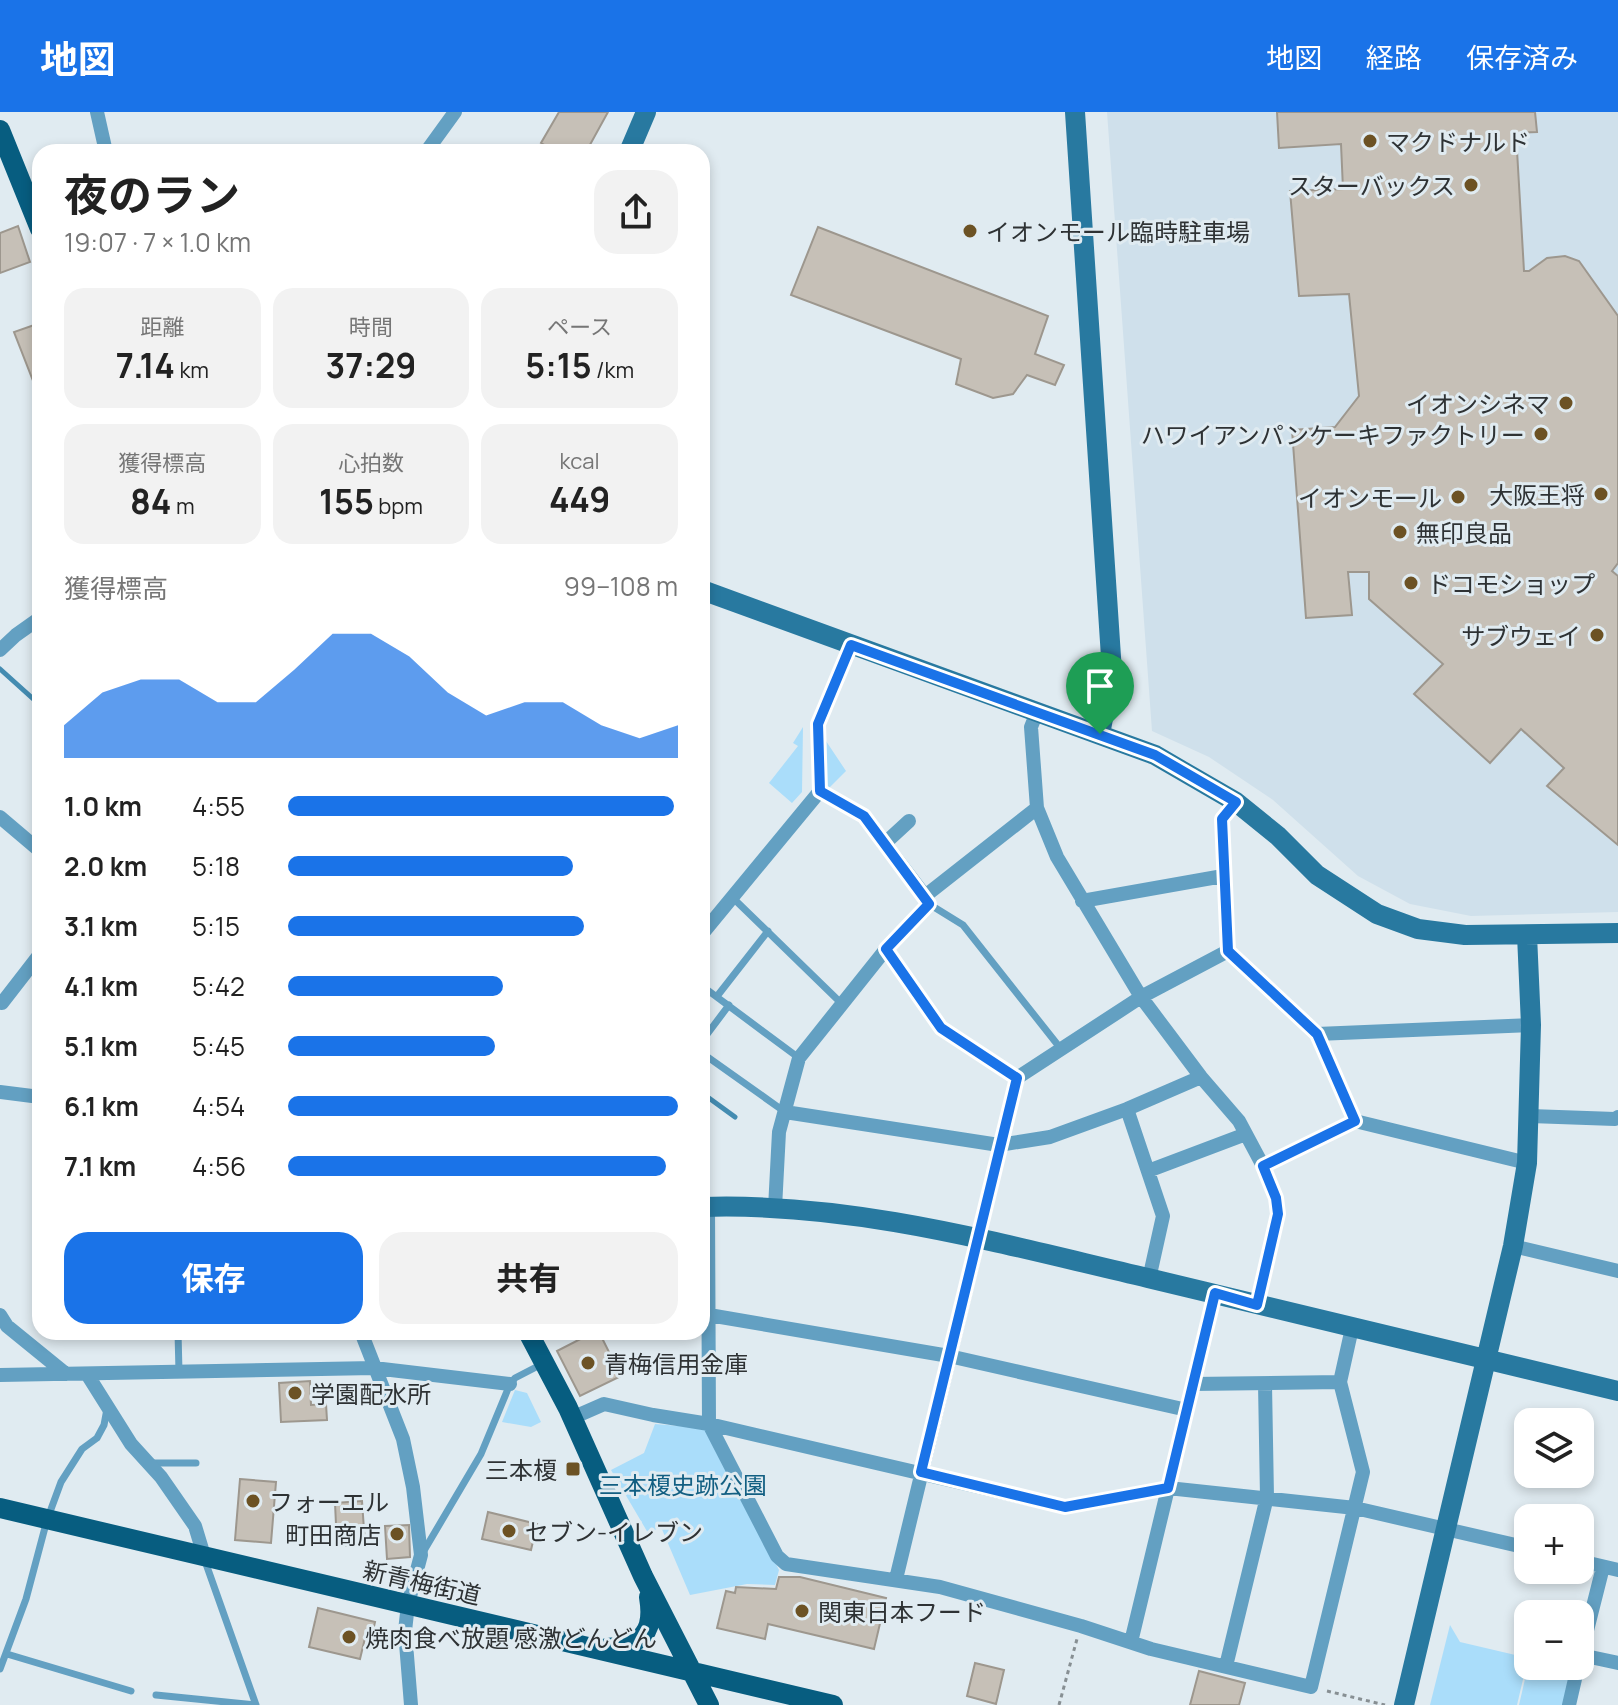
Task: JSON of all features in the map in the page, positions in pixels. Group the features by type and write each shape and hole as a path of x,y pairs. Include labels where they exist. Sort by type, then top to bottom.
{"main road":[{"path":"0,130 8,171 32,214"},
{"path":"532,1340 572,1418 643,1576 709,1705"},
{"name":"新青梅街道","path":"0,1508 205,1559 833,1705"},
{"path":"595,1649 626,1646 642,1637 648,1628 650,1608 643,1576"},
{"path":"753,1705 780,1693"}],"street":[{"path":"97,112 104,144"},
{"path":"432,144 455,112"},
{"path":"632,144 646,112"},
{"path":"1075,112 1112,672 1100,734"},
{"path":"710,593 1155,755 1236,802 1278,836 1317,875 1377,914 1418,929 1465,935 1618,933"},
{"path":"0,650 32,624"},
{"path":"710,924 820,791 818,724 851,645"},
{"path":"1037,712 1031,727 1037,808 1057,857 1141,997 1201,1077 1239,1121 1276,1198 1278,1214 1257,1305"},
{"path":"820,791 864,816 927,900"},
{"path":"1236,802 1222,819 1228,951 1317,1034 1355,1121"},
{"path":"775,1208 779,1132 799,1058 927,900 1037,808"},
{"path":"0,817 32,844"},
{"path":"884,844 909,821"},
{"path":"1082,901 1223,876"},
{"path":"1404,1705 1513,1246 1527,1163 1531,1025 1527,935"},
{"path":"886,949 941,1028 1017,1078"},
{"path":"896,1579 1017,1078 1141,997 1228,951"},
{"path":"1,1003 32,964"},
{"path":"1317,1034 1531,1025"},
{"path":"785,1112 999,1145 1050,1137 1127,1109 1201,1077"},
{"path":"0,1092 32,1096"},
{"path":"1127,1109 1163,1216 1149,1279"},
{"path":"1530,1116 1617,1120"},
{"path":"1263,1166 1355,1121 1527,1163"},
{"path":"1148,1171 1246,1134"},
{"path":"710,1207 775,1208 865,1216 978,1237 1618,1391"},
{"path":"1513,1246 1618,1271"},
{"path":"1131,1642 1215,1293"},
{"path":"0,1315 7,1326 66,1374"},
{"path":"710,1315 949,1356 1187,1410"},
{"path":"709,1340 709,1424 777,1556 786,1564 940,1587 1131,1642 1311,1687 1363,1472 1340,1382 1352,1328"},
{"path":"364,1340 403,1439 413,1487 421,1555 408,1604 405,1631 411,1705"},
{"path":"0,1375 374,1368 510,1384"},
{"path":"87,1374 131,1444 161,1477 195,1526 205,1559"},
{"path":"1193,1384 1340,1382"},
{"path":"1226,1666 1267,1497 1265,1384"},
{"path":"572,1418 604,1404 709,1424 1065,1507 1168,1488 1355,1508 1514,1544"},
{"path":"1594,1565 1618,1570"},
{"path":"1594,1602 1603,1567"},
{"path":"1594,1659 1618,1663"},
{"path":"1569,1705 1575,1680"}],"lane":[{"path":"732,896 841,1003"},
{"path":"927,900 963,925 1061,1049"},
{"path":"718,995 768,931"},
{"path":"710,990 799,1058"},
{"path":"710,1030 729,1005"},
{"path":"710,1059 785,1112"},
{"path":"178,1340 179,1372"},
{"path":"421,1555 481,1454 510,1384 515,1378 544,1363"},
{"path":"0,1669 26,1599 47,1520 61,1482 82,1449 97,1438 104,1425 107,1406"},
{"path":"148,1463 196,1463"},
{"path":"156,1695 174,1701 256,1705 205,1559"},
{"path":"7,1654 131,1691"}],"path":[{"path":"1059,1705 1081,1626"},
{"path":"1311,1687 1387,1705"}],"shaded area":[{"path":"1107,112 1618,112 1618,912 1471,916 1410,904 1358,876 1273,800 1209,757 1152,731"}],"green space":[{"path":"803,727 802,792 792,803 769,783 798,746 793,743"},
{"path":"824,738 846,771 828,789 825,779"},
{"path":"515,1390 527,1393 541,1422 531,1427 502,1422"},
{"name":"三本榎史跡公園","path":"655,1424 704,1428 711,1434 779,1570 775,1585 747,1584 690,1595 661,1527 648,1533 611,1470 644,1453"},
{"path":"1450,1625 1460,1642 1514,1655 1514,1680 1523,1680 1517,1705 1430,1705"},
{"path":"1525,1680 1572,1680 1566,1705 1519,1705"}],"building":[{"path":"559,112 608,112 590,144 541,143"},
{"name":"イオンモール","path":"1277,112 1535,112 1537,132 1516,133 1524,271 1529,271 1547,258 1565,256 1579,261 1618,316 1618,563 1612,571 1618,576 1618,845 1547,786 1564,768 1521,729 1490,763 1414,694 1443,664 1369,599 1369,572 1348,572 1352,615 1306,618 1292,430 1335,427 1359,396 1349,294 1299,296 1290,191 1343,189 1341,144 1279,148"},
{"path":"18,226 30,262 0,273 0,233"},
{"path":"818,227 1048,316 1035,354 1064,365 1055,385 1027,375 1013,394 993,398 956,384 961,359 791,295"},
{"path":"32,326 32,378 14,332"},
{"path":"578,1340 603,1340 621,1376 580,1396 557,1351"},
{"name":"学園配水所","path":"310,1381 311,1405 326,1404 327,1420 281,1422 279,1383"},
{"path":"240,1479 276,1482 271,1543 235,1540"},
{"path":"362,1501 365,1544 337,1546 335,1503"},
{"name":"セブン-イレブン","path":"488,1512 537,1524 531,1550 482,1539"},
{"path":"409,1525 410,1557 387,1559 385,1526"},
{"name":"関東日本フード","path":"779,1577 800,1577 886,1598 874,1649 768,1624 765,1639 717,1628 726,1591 735,1593 736,1587 776,1589"},
{"path":"318,1608 375,1622 372,1635 366,1634 360,1659 309,1647"},
{"path":"975,1663 1004,1670 996,1704 967,1696"},
{"path":"1199,1671 1245,1683 1239,1705 1190,1705"}],"waterway":[{"path":"0,669 32,698"},
{"path":"710,1099 735,1117"}],"place":[{"name":"マクドナルド","path":"1370,141"},
{"name":"スターバックス","path":"1471,185"},
{"name":"イオンモール臨時駐車場","path":"970,231"},
{"name":"イオンシネマ","path":"1566,403"},
{"name":"ハワイアンパンケーキファクトリー","path":"1541,434"},
{"name":"大阪王将","path":"1601,494"},
{"name":"イオンモール","path":"1458,497"},
{"name":"無印良品","path":"1400,532"},
{"name":"ドコモショップ","path":"1411,583"},
{"name":"サブウェイ","path":"1597,635"},
{"name":"青梅信用金庫","path":"588,1363"},
{"name":"学園配水所","path":"295,1393"},
{"name":"三本榎","path":"573,1469"},
{"name":"フォーエル","path":"253,1501"},
{"name":"セブン-イレブン","path":"509,1531"},
{"name":"町田商店","path":"397,1534"},
{"name":"関東日本フード","path":"802,1611"},
{"name":"焼肉食べ放題 感激どんどん","path":"349,1637"}],"route":[{"path":"851,645 1100,734 1155,755 1236,802 1222,819 1228,951 1317,1034 1355,1121 1263,1166 1276,1198 1278,1214 1257,1305 1215,1293 1168,1488 1065,1507 921,1472 1017,1078 941,1028 886,949 929,904 864,816 820,791 818,724 851,645"}]}
